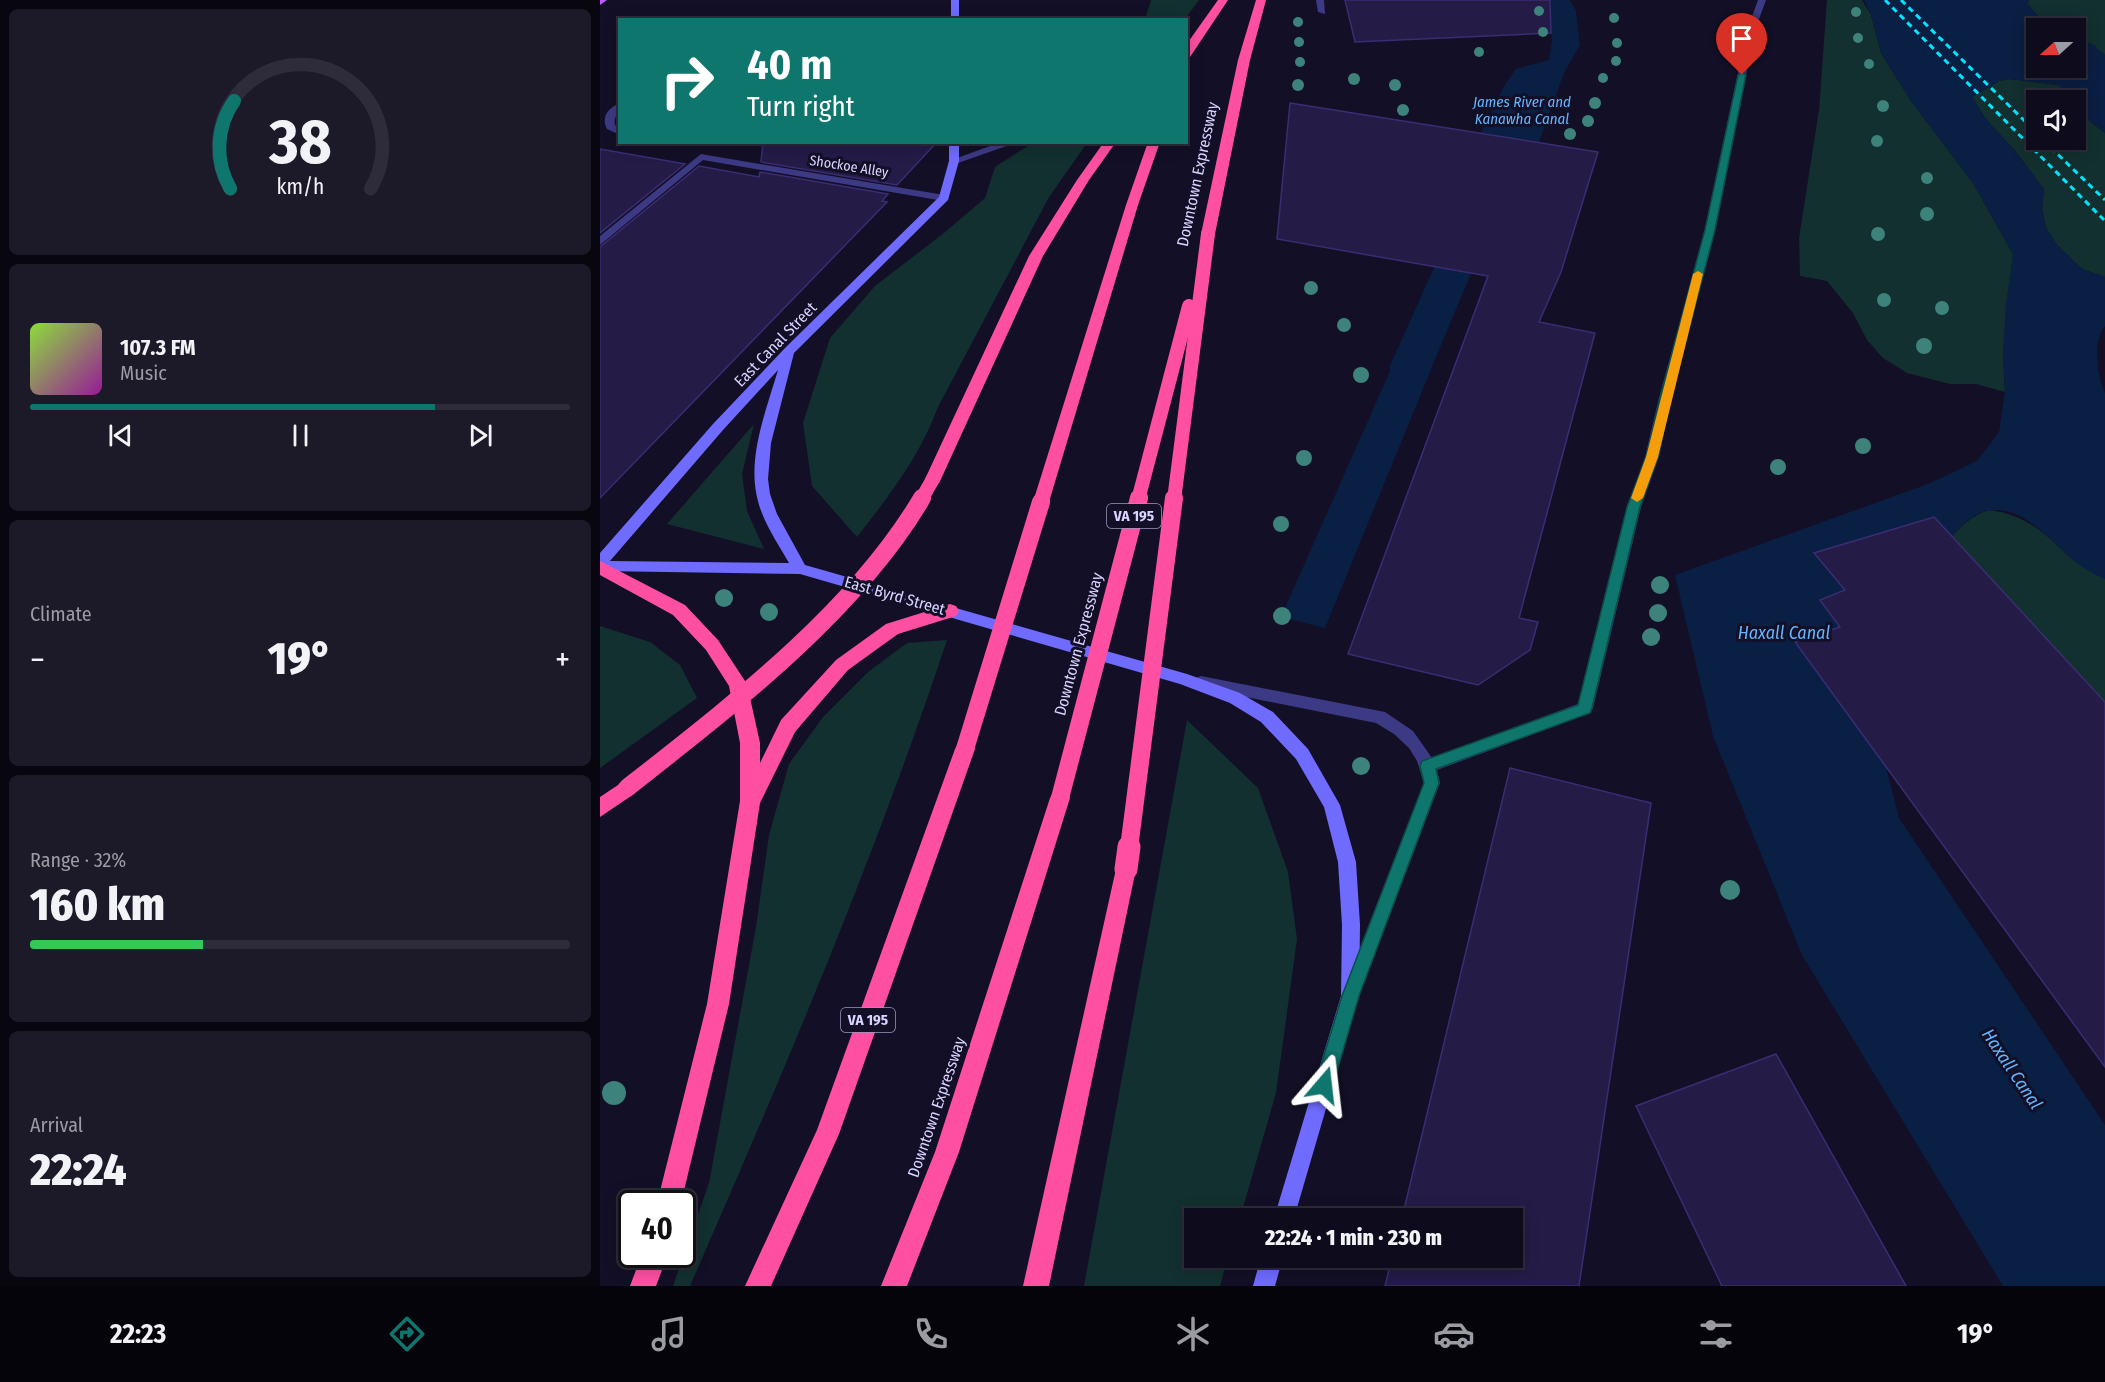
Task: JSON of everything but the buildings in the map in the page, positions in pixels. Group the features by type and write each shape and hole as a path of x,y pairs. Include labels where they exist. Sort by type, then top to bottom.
{"highway":[{"path":"1188,52 1223,0"},
{"name":"Downtown Expressway","path":"894,1286 947,1152 1060,798 1208,234 1244,60 1261,0"},
{"path":"600,808 757,682 825,619 893,543 933,479 1036,256 1083,180 1109,144"},
{"name":"VA 195","path":"758,1286 827,1134 965,750 1132,205 1153,144"},
{"path":"1036,1286 1126,869 1208,234"},
{"path":"600,565 679,610 712,645 738,684 750,743 750,801 718,1004 672,1190"},
{"path":"750,801 789,726 842,666 892,629 951,611"},
{"path":"644,1286 650,1268"}],"street":[{"path":"955,0 955,18"},
{"path":"1320,0 1322,12"},
{"path":"1428,766 1585,708 1634,507 1652,457 1665,398 1710,230 1751,30 1762,0"},
{"path":"605,113 610,127 618,131"},
{"path":"944,198 954,161 954,144"},
{"path":"954,161 1006,144"},
{"name":"Shockoe Alley","path":"600,242 701,157 944,198"},
{"path":"735,173 748,165"},
{"name":"East Canal Street","path":"600,565 718,427 790,350 944,198"},
{"path":"790,350 763,444 763,492 778,532 800,569"},
{"name":"East Byrd Street","path":"600,565 800,569 1182,678 1235,698 1267,717 1302,754 1332,805 1347,862 1351,925 1350,996"},
{"name":"East Byrd Street","path":"1182,678 1379,717 1400,728 1416,743 1428,766 1432,783 1350,996 1287,1208"},
{"path":"1264,1286 1269,1268"}],"green space":[{"path":"1151,0 1199,0 1186,18 1145,18"},
{"path":"1827,0 1862,0 1871,15 1881,53 1911,101 1973,183 2013,254 2003,353 2005,392 1976,384 1950,384 1907,373 1883,358 1867,340 1853,313 1827,281 1800,276 1799,238 1819,110"},
{"path":"2029,0 2105,0 2105,55 2086,42 2086,18 2040,18 2027,3"},
{"path":"2010,79 2059,85 2065,90 2026,90 2026,150 2086,150 2086,118 2105,133 2105,277 2082,269 2057,245 2046,228 2042,209 2044,189 2016,152 1985,118 1972,97 1999,81"},
{"path":"1031,144 1086,144 1049,197 913,459 857,537 812,486 803,423 830,338 875,286 985,198 995,167"},
{"path":"754,424 742,474 747,511 764,549 667,524"},
{"path":"1988,510 2024,520 2050,538 2074,560 2105,579 2105,702 1952,537 1968,521"},
{"path":"600,626 650,642 680,665 697,698 600,768"},
{"path":"947,640 858,885 759,1127 690,1286 673,1286 679,1268 696,1268 696,1220 709,1183 756,927 769,835 789,764 823,717 868,672 907,643"},
{"path":"1187,720 1258,788 1288,872 1297,939 1276,1093 1243,1208 1184,1208 1184,1268 1225,1268 1220,1286 1084,1286"}],"water":[{"name":"James River and Kanawha Canal","path":"1548,0 1570,0 1576,11 1580,45 1564,73 1539,142 1481,133 1504,86 1516,69 1549,60 1552,40"},
{"name":"Haxall Canal","path":"1864,0 2029,0 2027,3 2041,18 2026,18 2026,78 2086,78 2086,42 2096,46 2105,55 2105,133 2086,118 2086,90 2065,90 2059,85 2010,79 1999,81 1972,97 1985,118 2016,152 2044,189 2042,209 2046,228 2057,245 2082,269 2105,277 2105,326 2098,340 2097,359 2105,393 2105,579 2077,563 2024,518 2000,510 1980,513 1960,527 1884,622 1864,681 1899,818 2105,1125 2105,1286 2003,1286 1802,955 1713,736 1675,575 1928,484 1977,461 1999,432 2005,392 2003,353 2006,303 2013,254 1973,183 1911,101 1881,53 1871,15"},
{"path":"1422,299 1457,306 1325,628 1281,617"}],"waterway":[{"name":"James River and Kanawha Canal","path":"1410,368 1482,203"}],"railway":[{"path":"1885,0 2105,221"},
{"path":"1901,0 2026,122"},
{"path":"2053,150 2105,200"}],"slow traffic":[{"path":"1637,498 1652,457 1698,274"}],"route":[{"path":"1324,1085 1350,996 1432,783 1428,766 1585,708 1634,507 1652,457 1665,398 1710,230 1742,75"}]}
